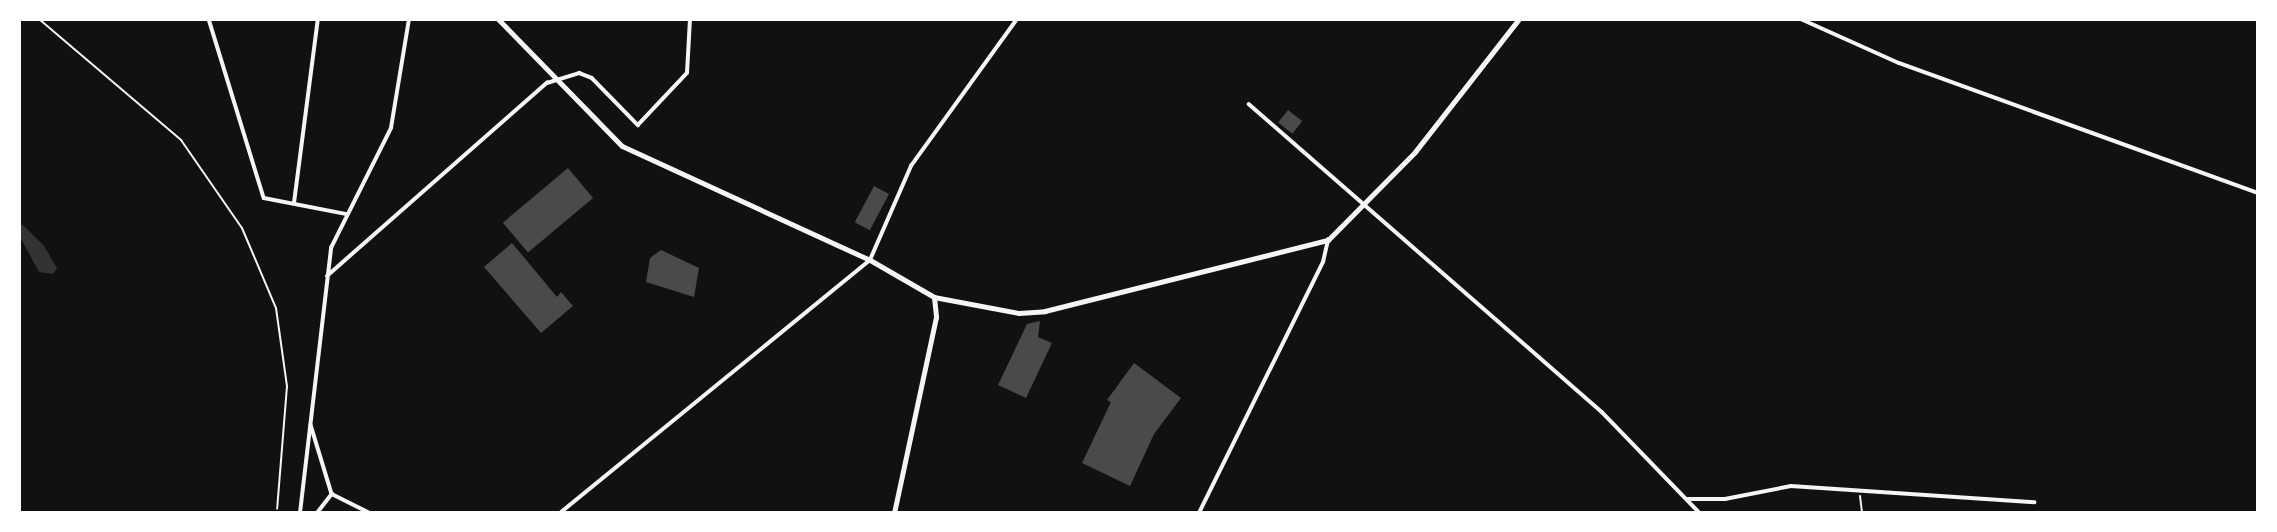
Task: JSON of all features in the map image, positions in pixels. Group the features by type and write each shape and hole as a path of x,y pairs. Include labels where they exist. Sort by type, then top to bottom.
{"main road":[{"path":"498,19 611,137 649,163 870,260 933,297 936,317 894,513"}],"street":[{"path":"209,19 264,198 346,214"},
{"path":"294,204 318,19"},
{"path":"300,513 327,276 346,214 391,128 409,19"},
{"path":"327,276 555,79 579,73 592,78 638,125 687,73 690,19"},
{"path":"560,513 870,260 911,166 1017,19"},
{"path":"933,297 1019,313 1045,311 1328,240 1367,203 1519,19"},
{"path":"1801,19 1899,63 2258,193"},
{"path":"1249,104 1367,203 1602,412 1700,513"},
{"path":"1199,513 1318,274 1328,240"},
{"path":"310,423 332,494 370,513"},
{"path":"1686,499 1725,499 1783,486 2034,502"},
{"path":"317,513 332,494"}],"lane":[{"path":"270,513 276,513"}],"path":[{"path":"40,19 181,140 242,228 276,308 288,386 276,513"},
{"path":"1860,491 1862,513"}],"shaded area":[{"path":"22,224 44,246 57,268 53,274 39,272 19,235"}],"building":[{"path":"1288,110 1302,121 1292,134 1278,123"},
{"path":"568,168 593,198 528,253 503,223"},
{"path":"874,186 889,194 870,230 855,222"},
{"path":"512,243 557,297 561,292 573,306 541,333 484,267"},
{"path":"661,250 699,268 694,297 646,282 650,258"},
{"path":"1040,321 1038,337 1052,343 1026,398 998,385 1027,324"},
{"path":"1134,363 1181,398 1154,434 1130,486 1082,463 1111,402 1107,400"}]}
